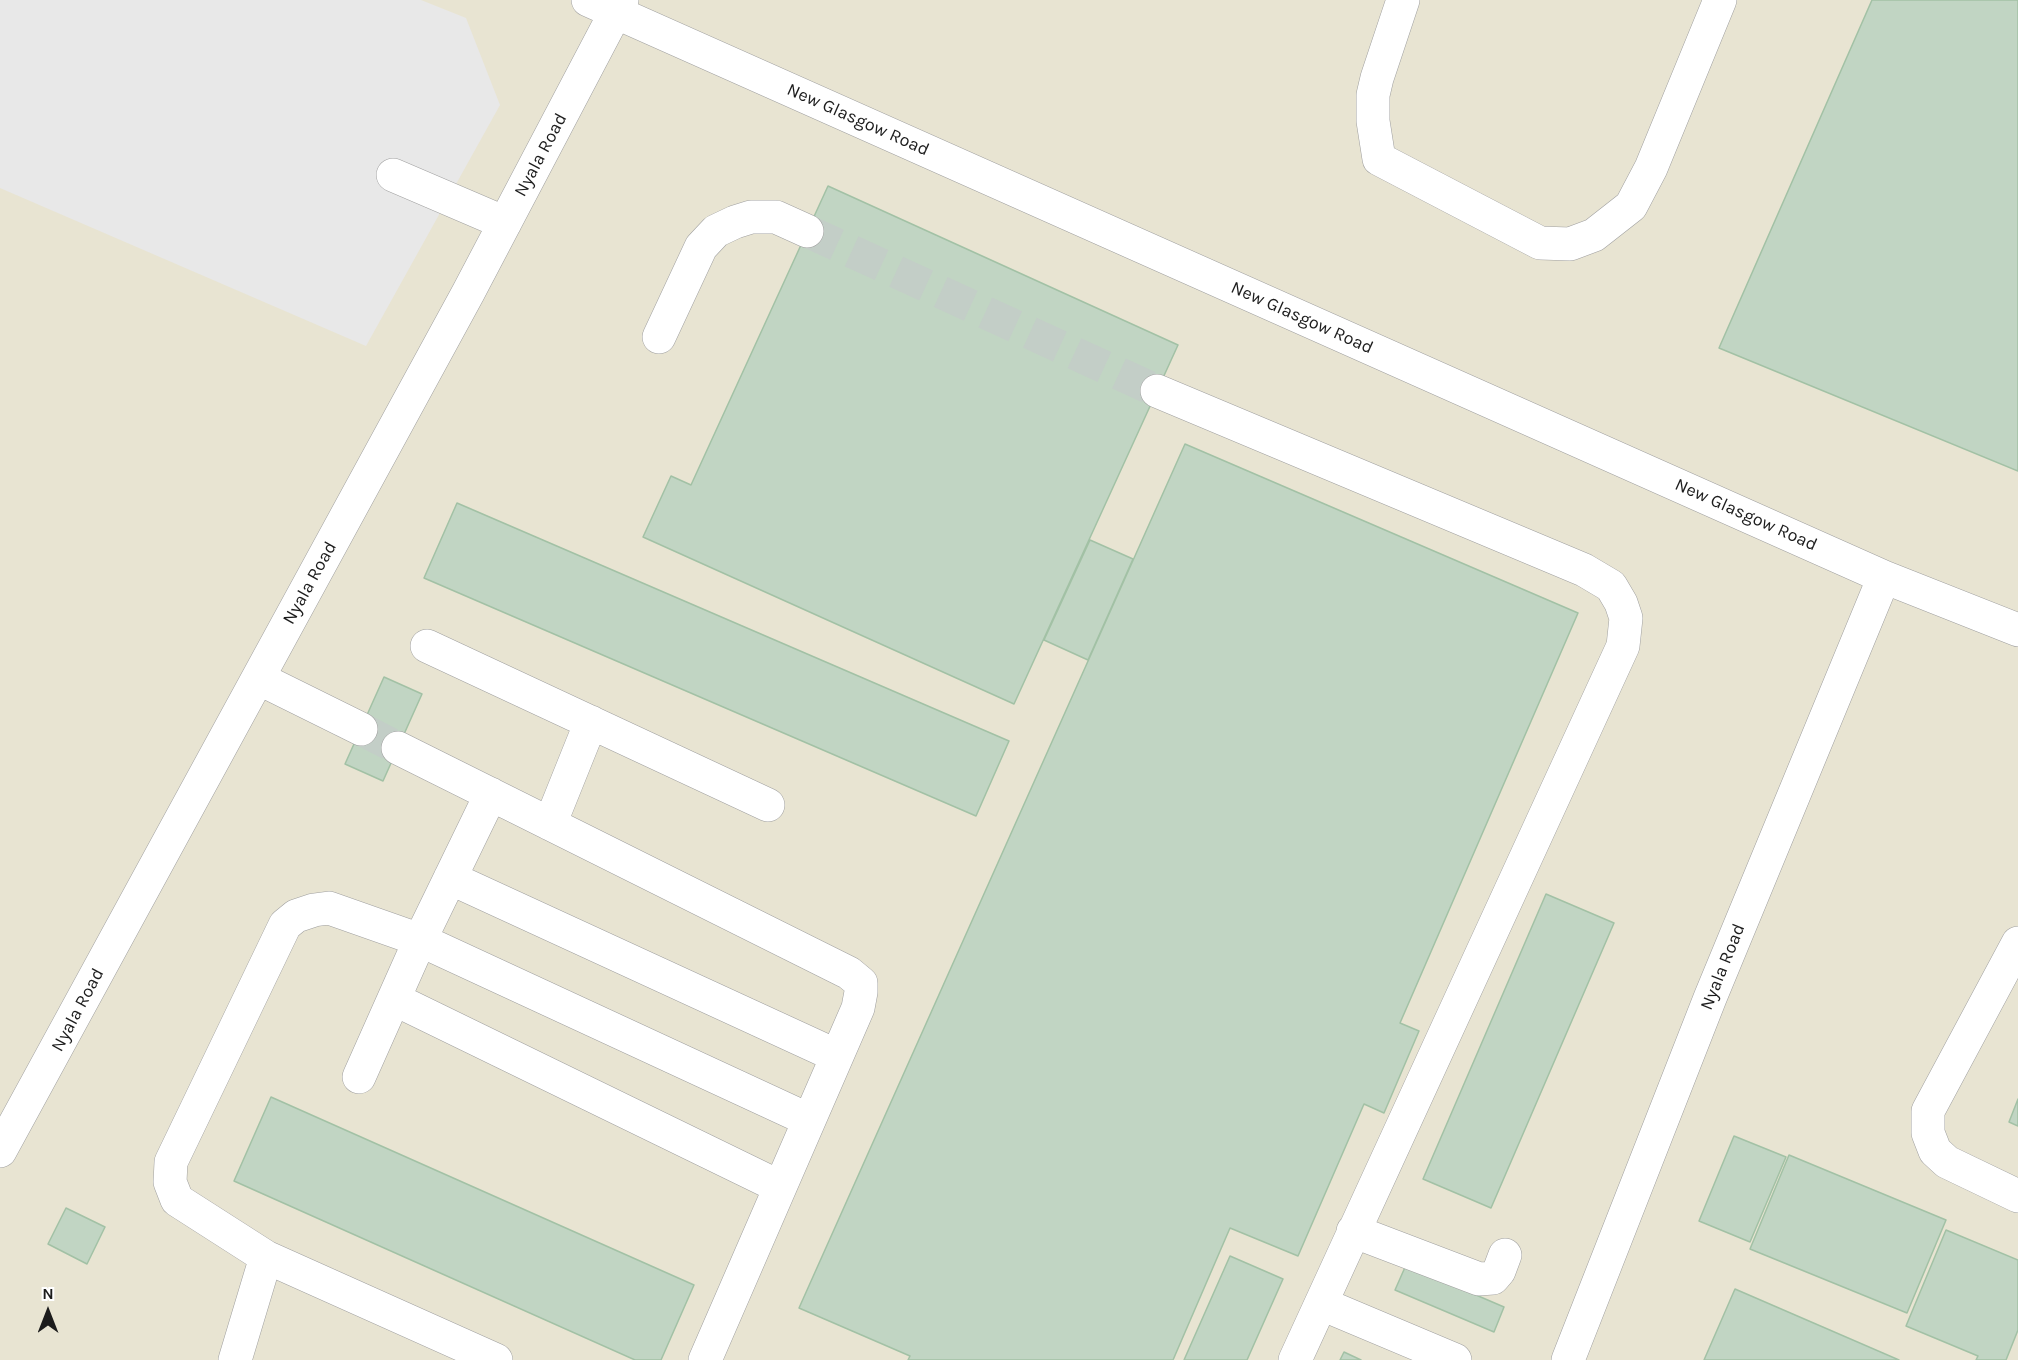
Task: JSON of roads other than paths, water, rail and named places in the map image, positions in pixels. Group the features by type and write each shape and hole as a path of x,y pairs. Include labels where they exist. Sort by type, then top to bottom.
{"street":[{"path":"1403,0 1373,95 1373,121 1379,159 1540,243 1570,244 1594,234 1631,206 1652,168 1720,0"},
{"name":"Nyala Road","path":"0,1152 505,224 609,4"},
{"name":"New Glasgow Road","path":"609,4 1884,577 2018,630"},
{"path":"393,175 505,224"},
{"path":"659,337 701,247 716,231 751,217 776,217 807,231"},
{"path":"1157,391 1584,570 1611,586 1621,603 1626,618 1623,646 1295,1360"},
{"name":"Nyala Road","path":"1568,1360 1710,998 1884,577"},
{"path":"427,646 768,805"},
{"path":"258,678 361,729"},
{"path":"550,824 591,722"},
{"path":"398,748 849,973 861,983 858,1008 705,1360"},
{"path":"359,1077 420,940 491,794"},
{"path":"450,878 837,1056"},
{"path":"496,1360 266,1257 177,1200 170,1182 171,1162 285,925 296,916 329,908 420,940 809,1120"},
{"path":"2018,943 1928,1112 1928,1133 1935,1151 1947,1162 2018,1196"},
{"path":"394,999 780,1187"},
{"path":"1353,1231 1479,1279 1493,1278 1505,1255"},
{"path":"235,1360 266,1257"},
{"path":"1322,1304 1455,1360"}],"tunnel":[{"path":"807,231 1157,391"},
{"path":"361,729 398,748"}]}
